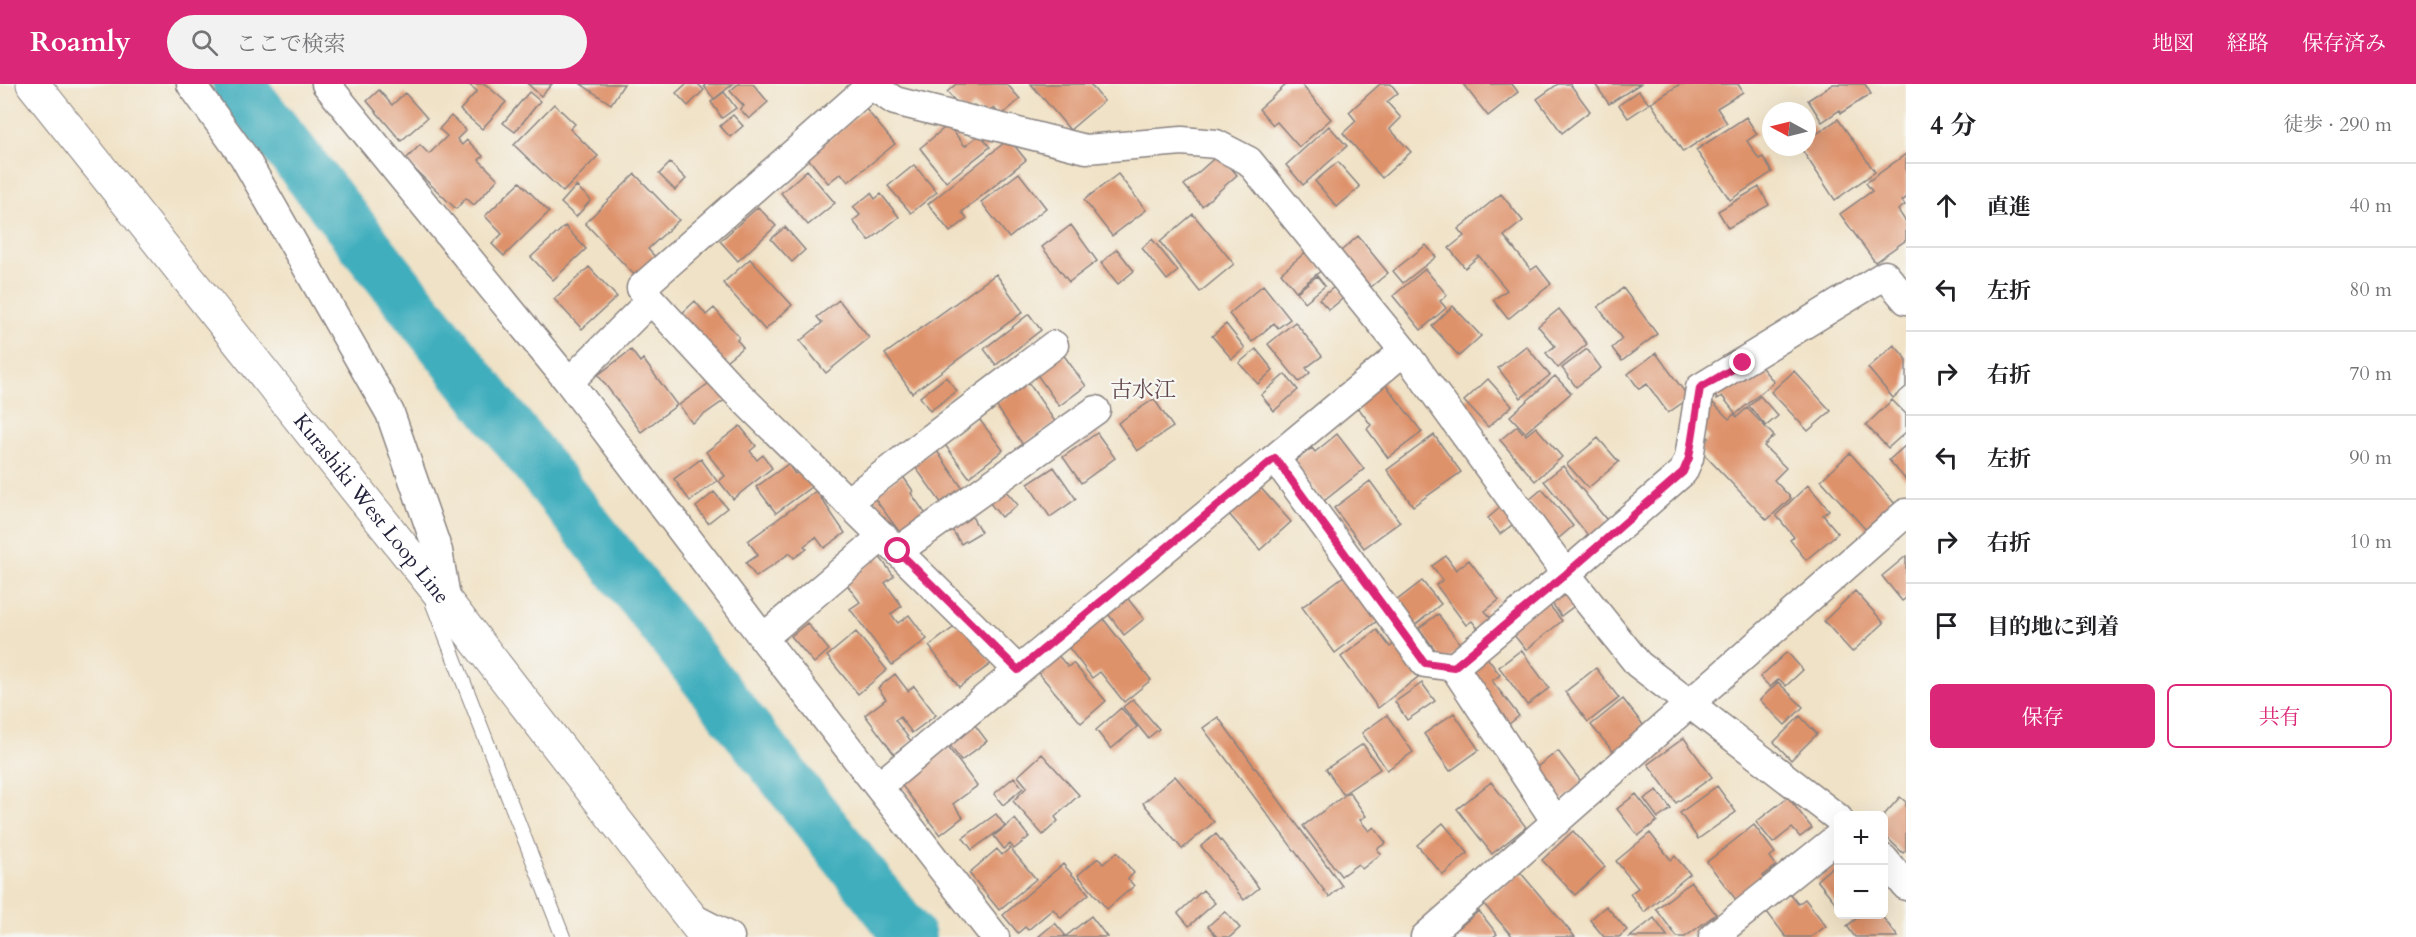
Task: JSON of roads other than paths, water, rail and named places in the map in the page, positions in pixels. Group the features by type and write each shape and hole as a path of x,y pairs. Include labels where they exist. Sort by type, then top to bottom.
{"main road":[{"name":"Kurashiki West Loop Line","path":"33,84 447,603 699,927"}],"street":[{"path":"191,84 244,157 390,413 438,551 447,603"},
{"path":"326,84 569,382 763,638 995,937"},
{"path":"1018,670 734,390 641,288 871,84 895,101 1086,149 1182,141 1215,144 1249,161 1404,351 1566,574 1638,664 1834,814"},
{"path":"1275,458 1425,663 1454,667 1566,574 1683,472 1689,458 1700,388 1885,274 1906,300"},
{"path":"569,382 651,300"},
{"path":"847,502 1054,345"},
{"path":"879,786 1404,351"},
{"path":"763,638 890,544 1096,410"},
{"path":"1425,937 1906,513"},
{"path":"1454,667 1556,822"},
{"path":"1713,937 1834,841"},
{"path":"1888,864 1906,886"},
{"path":"699,927 730,937"}],"lane":[{"path":"417,566 563,937"}],"waterway":[{"path":"238,84 910,937"}],"district":[{"name":"古水江","path":"1143,390"}]}
